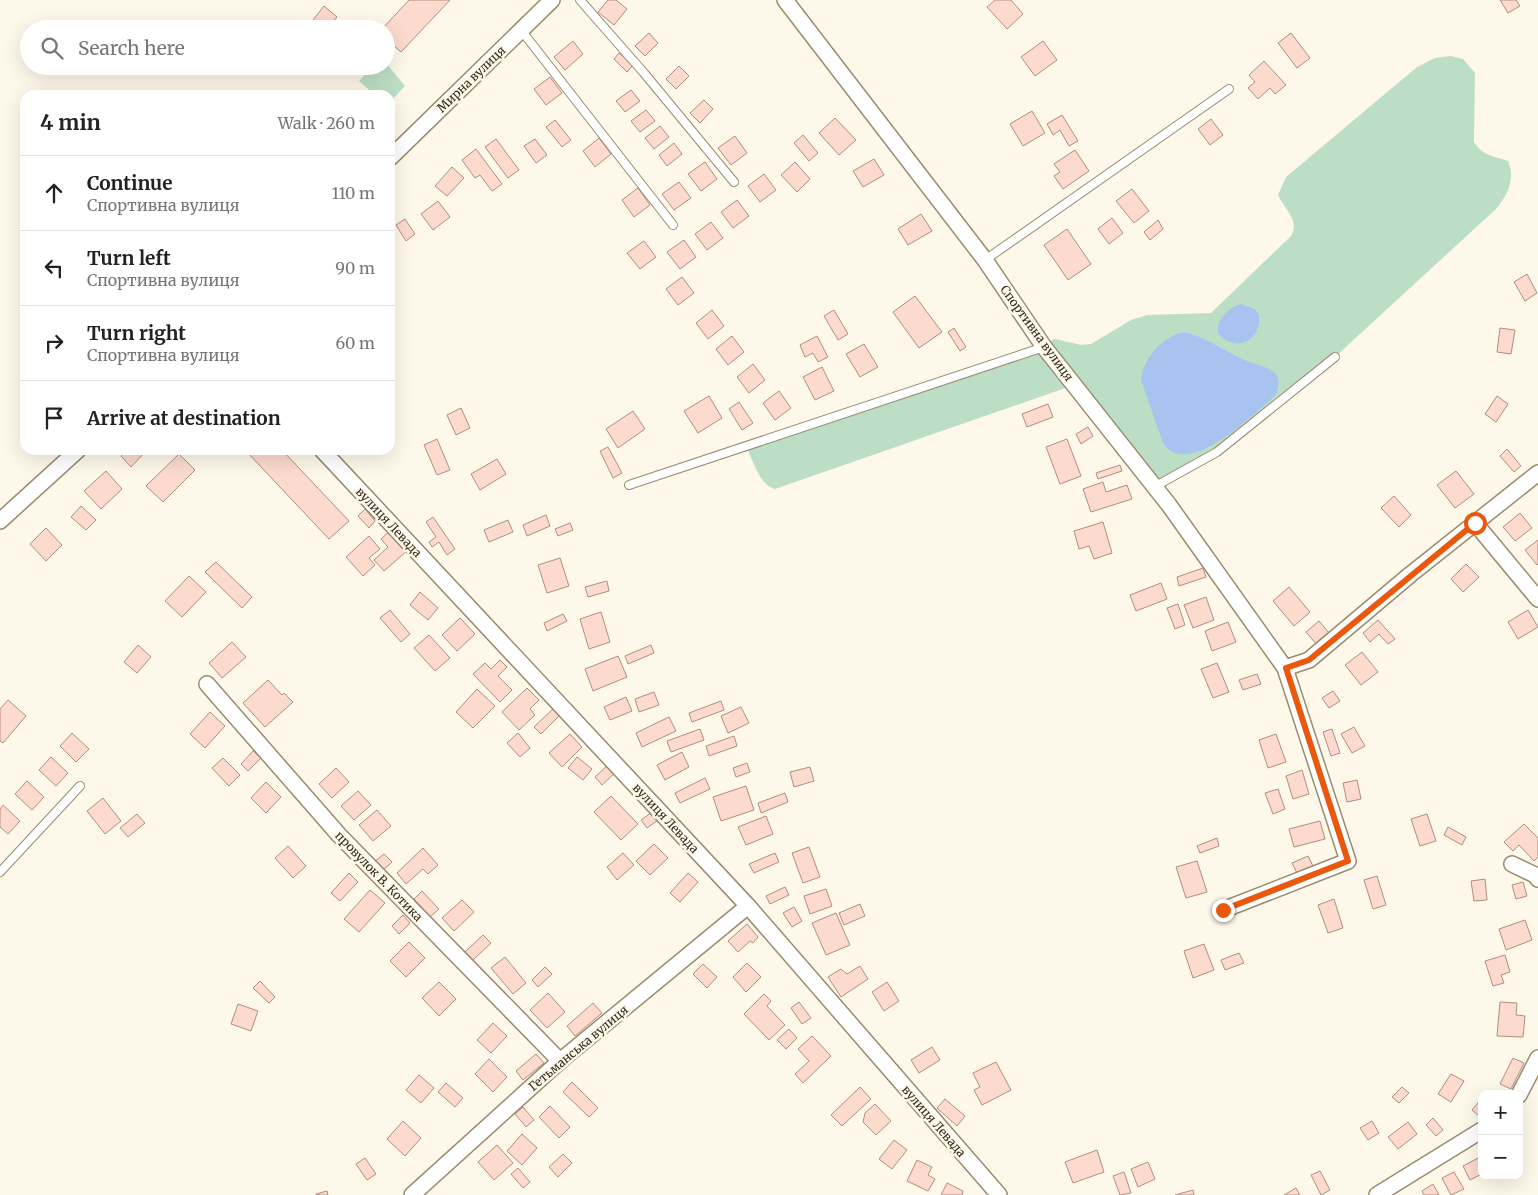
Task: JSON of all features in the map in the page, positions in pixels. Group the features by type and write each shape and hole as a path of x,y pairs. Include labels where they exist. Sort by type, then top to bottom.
{"street":[{"name":"Мирна вулиця","path":"395,153 552,0"},
{"name":"Спортивна вулиця","path":"785,0 984,260 1044,347 1154,486 1286,668 1348,861 1223,910"},
{"path":"0,521 73,455"},
{"name":"вулиця Левада","path":"327,455 748,906 999,1195"},
{"path":"1286,668 1309,660 1475,523 1538,474"},
{"path":"1475,523 1538,599"},
{"name":"провулок В. Котика","path":"207,684 339,835 560,1061"},
{"path":"1512,864 1535,875 1538,879"},
{"name":"Гетьманська вулиця","path":"412,1195 560,1061 748,906"},
{"path":"1522,1090 1538,1058"},
{"path":"1377,1195 1478,1132"}],"lane":[{"path":"580,0 644,73 734,182"},
{"path":"521,30 673,225"},
{"path":"984,260 1229,89"},
{"path":"629,485 1044,347"},
{"path":"1154,486 1217,452 1335,357"},
{"path":"0,872 80,786"}],"green space":[{"path":"1451,56 1463,59 1475,73 1474,142 1485,153 1508,161 1511,181 1504,198 1496,209 1335,357 1217,452 1154,487 1074,385 775,489 769,487 761,477 746,446 1055,339 1081,345 1091,344 1131,320 1147,315 1211,313 1291,236 1294,225 1293,220 1278,195 1286,177 1417,67 1435,58"},
{"path":"395,74 405,86 395,97 395,90 369,90 359,81 365,75"}],"water":[{"path":"1241,304 1255,309 1259,315 1259,324 1252,338 1246,342 1232,343 1218,333 1219,323 1232,308"},
{"path":"1184,332 1202,338 1243,360 1269,369 1275,373 1279,383 1276,395 1237,428 1221,440 1204,449 1188,454 1174,453 1163,443 1141,380 1146,364 1155,349 1169,338"}],"building":[{"path":"409,0 450,0 401,52 395,47 395,20 390,20"},
{"path":"608,0 616,0 627,9 614,25 598,12"},
{"path":"995,0 1011,0 1023,14 1007,29 987,7"},
{"path":"1500,0 1516,0 1520,6 1508,13"},
{"path":"324,6 337,17 334,20 313,20"},
{"path":"649,33 658,43 645,56 635,46"},
{"path":"1291,33 1310,58 1297,68 1278,43"},
{"path":"573,41 583,54 565,70 554,57"},
{"path":"1043,41 1057,60 1035,76 1021,57"},
{"path":"619,53 633,65 627,72 614,59"},
{"path":"1264,61 1286,85 1275,94 1270,88 1258,99 1248,88 1255,82 1249,75"},
{"path":"679,66 689,76 676,89 666,79"},
{"path":"550,77 562,93 546,105 534,89"},
{"path":"631,90 640,101 625,112 616,101"},
{"path":"704,100 713,109 700,123 690,113"},
{"path":"646,110 655,121 640,132 631,121"},
{"path":"1032,111 1045,133 1023,146 1010,124"},
{"path":"1062,115 1078,141 1069,146 1060,130 1053,135 1047,124"},
{"path":"835,118 856,140 839,155 819,133"},
{"path":"1211,119 1223,135 1210,145 1198,129"},
{"path":"555,120 571,140 562,147 546,127"},
{"path":"660,126 669,137 654,149 645,138"},
{"path":"803,135 818,153 809,161 794,143"},
{"path":"735,136 747,153 731,165 718,148"},
{"path":"599,138 611,154 595,167 583,151"},
{"path":"496,139 519,170 508,178 485,147"},
{"path":"535,139 547,155 536,163 524,146"},
{"path":"674,143 682,154 667,166 659,155"},
{"path":"476,149 502,184 492,191 480,175 475,178 462,160"},
{"path":"1075,150 1089,171 1063,189 1054,176 1060,172 1054,164"},
{"path":"874,159 884,175 863,187 853,171"},
{"path":"705,162 717,179 701,191 688,174"},
{"path":"795,162 810,179 797,192 781,175"},
{"path":"452,167 464,178 447,196 435,186"},
{"path":"764,174 776,190 760,202 748,186"},
{"path":"679,182 691,198 674,210 662,194"},
{"path":"638,188 650,205 634,217 622,200"},
{"path":"1132,189 1149,211 1134,223 1116,201"},
{"path":"737,200 749,216 733,228 721,212"},
{"path":"438,201 450,217 433,230 421,214"},
{"path":"921,214 932,231 908,245 898,229"},
{"path":"1112,218 1123,233 1109,244 1098,229"},
{"path":"405,219 415,234 406,241 396,225"},
{"path":"1158,220 1163,229 1150,240 1144,232"},
{"path":"711,222 723,238 707,250 695,234"},
{"path":"1067,229 1091,264 1068,280 1044,245"},
{"path":"684,240 696,257 680,269 667,252"},
{"path":"644,241 656,257 640,269 627,253"},
{"path":"1527,274 1537,293 1525,301 1514,282"},
{"path":"682,277 694,293 678,305 666,289"},
{"path":"915,296 942,332 919,348 893,312"},
{"path":"712,310 724,326 708,339 696,323"},
{"path":"834,310 848,334 838,340 824,316"},
{"path":"954,328 966,347 960,351 948,332"},
{"path":"1500,328 1515,330 1511,354 1497,352"},
{"path":"732,336 744,352 728,365 716,349"},
{"path":"817,336 828,357 818,362 813,353 805,357 800,345"},
{"path":"864,344 878,367 860,377 846,354"},
{"path":"753,364 765,380 749,393 737,377"},
{"path":"822,367 834,391 815,400 803,377"},
{"path":"779,391 791,408 775,420 763,403"},
{"path":"709,396 722,418 698,433 684,411"},
{"path":"1497,396 1508,404 1496,422 1485,414"},
{"path":"739,402 753,423 742,430 729,409"},
{"path":"1048,404 1053,417 1027,427 1022,414"},
{"path":"461,408 470,428 456,435 447,415"},
{"path":"633,411 645,429 618,448 606,429"},
{"path":"1088,427 1093,436 1081,444 1076,434"},
{"path":"437,439 450,470 437,475 424,445"},
{"path":"1067,439 1081,476 1060,484 1046,447"},
{"path":"608,447 622,473 613,478 600,451"},
{"path":"1507,449 1521,466 1514,472 1500,456"},
{"path":"122,455 142,455 131,467"},
{"path":"178,455 195,470 163,502 146,486"},
{"path":"250,455 287,455 349,521 329,539"},
{"path":"497,459 506,474 480,490 471,474"},
{"path":"1120,465 1122,471 1098,479 1096,473"},
{"path":"106,471 122,489 101,509 84,491"},
{"path":"1456,471 1474,494 1455,508 1437,485"},
{"path":"1103,482 1106,492 1127,485 1132,499 1091,512 1083,489"},
{"path":"1394,496 1411,515 1399,527 1381,508"},
{"path":"81,506 96,520 86,530 71,517"},
{"path":"365,509 375,521 369,528 358,516"},
{"path":"1520,513 1532,528 1515,541 1503,527"},
{"path":"546,515 550,526 527,536 523,525"},
{"path":"433,517 455,549 447,555 439,542 432,547 429,542 436,537 426,522"},
{"path":"508,520 513,532 489,542 484,530"},
{"path":"1103,522 1112,553 1094,559 1089,546 1079,549 1074,531"},
{"path":"570,523 573,530 558,536 555,529"},
{"path":"46,528 62,545 46,561 30,544"},
{"path":"391,530 408,550 384,571 374,560 388,547 381,539"},
{"path":"369,536 380,549 369,558 375,565 363,576 346,557"},
{"path":"1538,540 1538,564 1537,565 1525,550"},
{"path":"560,558 569,586 547,593 538,565"},
{"path":"216,562 252,597 242,608 205,572"},
{"path":"1466,564 1479,577 1463,592 1451,579"},
{"path":"1203,568 1206,577 1179,586 1177,577"},
{"path":"189,576 206,592 182,617 165,601"},
{"path":"607,581 609,591 588,597 585,587"},
{"path":"1161,583 1167,599 1136,611 1130,595"},
{"path":"1289,587 1310,612 1294,626 1273,601"},
{"path":"420,592 438,608 428,620 410,605"},
{"path":"1206,597 1214,620 1193,628 1184,605"},
{"path":"1178,604 1185,625 1175,629 1167,608"},
{"path":"390,610 410,634 401,642 380,618"},
{"path":"1528,610 1538,627 1518,639 1508,622"},
{"path":"601,612 610,642 589,649 580,619"},
{"path":"563,614 567,621 547,631 544,623"},
{"path":"460,618 475,634 457,651 442,635"},
{"path":"1378,620 1395,639 1388,644 1379,634 1370,642 1363,633"},
{"path":"1319,621 1330,634 1318,646 1306,632"},
{"path":"1228,622 1236,642 1212,651 1205,631"},
{"path":"429,635 450,658 435,671 414,648"},
{"path":"232,642 246,657 222,678 209,663"},
{"path":"138,645 151,657 137,673 124,662"},
{"path":"651,645 654,653 628,664 625,656"},
{"path":"1362,652 1378,672 1361,685 1345,665"},
{"path":"618,656 627,677 593,691 585,669"},
{"path":"500,660 507,667 498,676 512,690 500,702 473,674 485,663 491,669"},
{"path":"1217,663 1229,692 1213,698 1201,669"},
{"path":"1257,674 1261,684 1243,690 1239,680"},
{"path":"268,680 282,695 284,693 293,702 265,727 243,703"},
{"path":"527,688 539,700 530,709 535,715 519,730 502,712"},
{"path":"477,689 495,706 473,728 456,712"},
{"path":"1333,691 1340,701 1329,708 1322,698"},
{"path":"654,692 659,705 639,712 635,699"},
{"path":"626,697 632,711 610,720 604,707"},
{"path":"8,700 26,716 3,743 0,741 0,709"},
{"path":"721,701 724,710 692,722 689,713"},
{"path":"556,706 562,713 541,734 534,727"},
{"path":"741,707 749,723 728,733 721,716"},
{"path":"210,712 225,726 205,748 190,734"},
{"path":"669,717 676,731 642,747 636,733"},
{"path":"1354,727 1365,746 1352,753 1341,734"},
{"path":"700,729 704,740 671,752 667,741"},
{"path":"1332,729 1340,753 1331,756 1323,732"},
{"path":"72,733 89,749 76,762 60,746"},
{"path":"518,733 530,748 520,757 507,743"},
{"path":"570,734 582,747 562,767 549,753"},
{"path":"1276,734 1286,762 1268,768 1259,740"},
{"path":"734,736 737,746 709,756 706,746"},
{"path":"253,751 261,758 248,771 241,764"},
{"path":"682,752 689,767 665,780 657,765"},
{"path":"51,757 68,773 56,786 39,770"},
{"path":"577,757 592,769 583,780 568,768"},
{"path":"223,758 240,775 229,786 212,768"},
{"path":"610,763 617,771 602,785 595,777"},
{"path":"747,763 750,772 736,777 733,768"},
{"path":"810,767 814,781 794,787 790,772"},
{"path":"336,768 349,782 332,798 319,784"},
{"path":"1302,770 1309,794 1293,799 1286,776"},
{"path":"705,778 710,789 680,803 675,793"},
{"path":"1357,780 1361,799 1347,802 1343,783"},
{"path":"27,781 44,797 32,810 15,794"},
{"path":"266,782 281,797 266,813 251,798"},
{"path":"746,786 754,810 721,821 713,797"},
{"path":"1278,789 1285,809 1273,814 1265,793"},
{"path":"358,791 371,805 354,820 341,806"},
{"path":"785,793 788,802 761,813 758,803"},
{"path":"611,796 638,824 621,840 594,812"},
{"path":"103,798 121,821 105,834 87,811"},
{"path":"3,805 20,821 8,834 0,827 0,809"},
{"path":"377,810 391,826 373,841 359,825"},
{"path":"652,812 658,820 647,828 641,820"},
{"path":"137,814 145,823 128,837 120,828"},
{"path":"1427,814 1436,841 1420,846 1411,819"},
{"path":"766,816 773,834 746,845 738,827"},
{"path":"1320,821 1325,839 1294,847 1289,829"},
{"path":"1524,824 1538,838 1538,857 1534,861 1519,845 1513,851 1504,842"},
{"path":"1448,827 1466,837 1462,845 1444,835"},
{"path":"1217,838 1219,846 1200,853 1197,846"},
{"path":"654,844 668,858 650,875 636,861"},
{"path":"288,846 306,866 293,878 275,858"},
{"path":"809,847 820,877 803,883 792,853"},
{"path":"423,848 438,865 428,874 423,869 406,884 397,873"},
{"path":"623,853 634,865 617,880 607,867"},
{"path":"775,853 779,862 754,873 749,864"},
{"path":"384,854 392,862 382,871 374,862"},
{"path":"1308,856 1313,866 1297,873 1292,863"},
{"path":"1197,861 1207,892 1186,898 1176,867"},
{"path":"349,873 358,882 340,901 331,893"},
{"path":"688,873 698,882 680,902 670,893"},
{"path":"1377,876 1386,905 1373,909 1364,880"},
{"path":"1485,879 1487,900 1474,901 1471,881"},
{"path":"1523,882 1527,896 1516,899 1512,885"},
{"path":"785,887 789,895 770,904 766,896"},
{"path":"826,889 832,906 810,914 804,896"},
{"path":"370,890 385,903 359,932 344,919"},
{"path":"422,891 439,909 430,917 414,899"},
{"path":"1334,899 1343,928 1328,933 1318,905"},
{"path":"462,900 474,912 454,931 442,918"},
{"path":"860,904 865,916 844,925 839,913"},
{"path":"794,907 802,921 792,927 783,913"},
{"path":"836,913 850,945 826,955 812,923"},
{"path":"403,915 410,923 399,934 392,926"},
{"path":"1525,920 1532,940 1506,950 1499,929"},
{"path":"747,924 758,937 753,943 750,941 738,952 728,941"},
{"path":"483,935 491,943 473,960 465,952"},
{"path":"409,942 425,958 406,977 390,961"},
{"path":"1204,944 1214,970 1193,978 1184,951"},
{"path":"1239,953 1244,963 1225,970 1221,960"},
{"path":"1505,955 1510,972 1501,975 1504,983 1493,986 1485,961"},
{"path":"505,957 526,983 513,994 491,968"},
{"path":"747,963 761,977 746,992 733,977"},
{"path":"703,964 717,977 707,988 693,974"},
{"path":"860,966 868,979 841,997 828,977 841,969 847,974"},
{"path":"545,967 552,974 538,987 532,980"},
{"path":"260,981 275,997 269,1003 253,988"},
{"path":"439,982 456,999 439,1016 422,998"},
{"path":"887,982 899,1001 884,1011 872,992"},
{"path":"548,993 565,1012 547,1028 530,1010"},
{"path":"764,994 771,1001 767,1006 785,1025 769,1040 744,1014"},
{"path":"799,1002 811,1018 802,1024 791,1008"},
{"path":"1500,1002 1517,1003 1516,1015 1525,1016 1523,1037 1497,1036"},
{"path":"593,1003 602,1013 575,1036 567,1026"},
{"path":"238,1004 258,1011 251,1031 231,1024"},
{"path":"493,1023 507,1036 491,1053 477,1040"},
{"path":"789,1029 797,1038 786,1049 777,1040"},
{"path":"812,1036 831,1056 803,1083 795,1074 809,1061 798,1049"},
{"path":"932,1047 940,1060 919,1073 911,1060"},
{"path":"536,1054 544,1063 523,1080 516,1071"},
{"path":"1513,1058 1524,1063 1511,1089 1500,1084"},
{"path":"489,1059 507,1077 493,1092 475,1074"},
{"path":"996,1062 1011,1090 982,1105 974,1090 980,1087 973,1073"},
{"path":"1451,1074 1464,1081 1451,1102 1438,1094"},
{"path":"419,1075 434,1088 421,1103 406,1090"},
{"path":"572,1082 598,1108 589,1117 563,1092"},
{"path":"446,1083 463,1098 455,1107 438,1092"},
{"path":"860,1087 871,1099 842,1126 831,1115"},
{"path":"1402,1087 1409,1093 1399,1103 1392,1097"},
{"path":"945,1099 965,1116 957,1126 937,1108"},
{"path":"1478,1103 1478,1115 1472,1110"},
{"path":"875,1104 891,1121 876,1135 863,1122 865,1113"},
{"path":"550,1106 570,1127 559,1138 539,1117"},
{"path":"523,1107 534,1120 526,1127 515,1114"},
{"path":"1433,1118 1443,1130 1436,1136 1426,1125"},
{"path":"403,1121 421,1138 405,1156 387,1139"},
{"path":"1372,1121 1379,1133 1368,1140 1360,1128"},
{"path":"1408,1122 1417,1134 1398,1149 1388,1137"},
{"path":"522,1134 537,1148 522,1165 507,1151"},
{"path":"894,1140 907,1150 892,1169 879,1159"},
{"path":"497,1145 513,1163 494,1180 478,1162"},
{"path":"1097,1150 1104,1172 1073,1183 1065,1162"},
{"path":"563,1154 572,1163 558,1177 549,1167"},
{"path":"365,1158 376,1174 367,1180 356,1164"},
{"path":"1478,1158 1478,1176 1470,1180 1463,1166"},
{"path":"917,1160 932,1167 928,1175 935,1179 928,1191 907,1181"},
{"path":"1148,1162 1155,1179 1138,1187 1131,1169"},
{"path":"518,1168 530,1182 523,1188 511,1174"},
{"path":"1320,1171 1330,1190 1321,1195 1311,1175"},
{"path":"1124,1172 1131,1193 1120,1195 1113,1176"},
{"path":"1454,1172 1464,1189 1451,1195 1442,1178"},
{"path":"947,1183 963,1191 962,1195 941,1195"},
{"path":"1433,1184 1439,1195 1424,1195 1422,1191"},
{"path":"1296,1188 1300,1195 1284,1195"},
{"path":"1193,1190 1194,1195 1175,1195"},
{"path":"327,1191 328,1195 316,1195 316,1194"}],"route":[{"path":"1223,910 1346,864 1348,861 1348,856 1286,668 1309,660 1475,523"}]}
